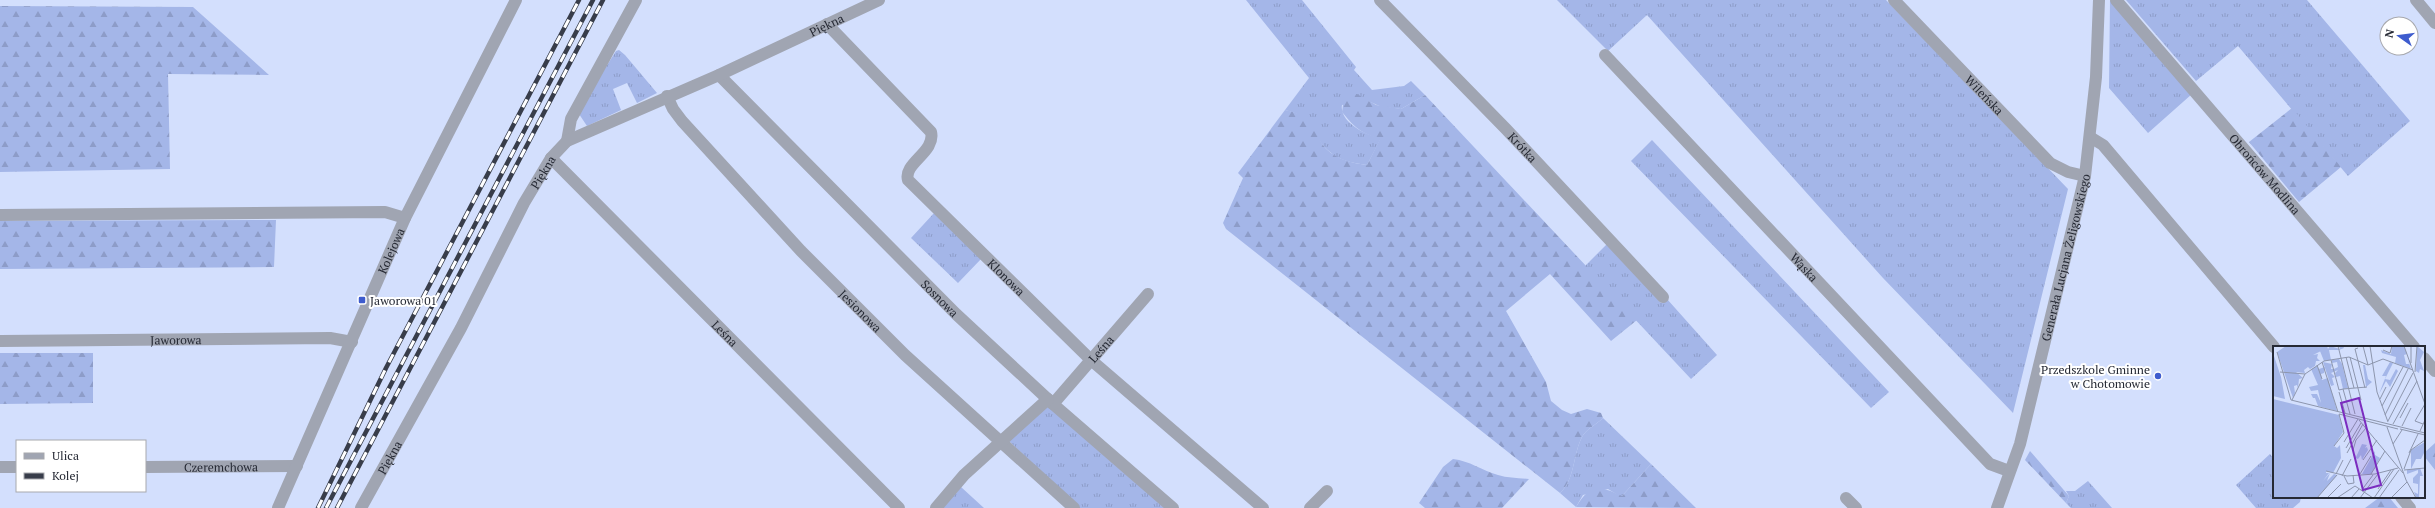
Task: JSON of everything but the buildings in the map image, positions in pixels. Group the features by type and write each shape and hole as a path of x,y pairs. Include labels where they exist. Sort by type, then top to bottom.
{"street":[{"name":"Kolejowa","path":"278,508 405,218 516,0"},
{"path":"567,141 570,119 636,0"},
{"name":"Piękna","path":"361,508 461,328 524,203 551,158 567,141 667,96 719,75 879,0"},
{"name":"Krótka","path":"1380,0 1506,129 1663,297"},
{"name":"Wileńska","path":"1894,0 2050,163 2068,172 2084,176"},
{"name":"Generała Lucjana Żeligowskiego","path":"1997,508 2022,438 2084,176 2090,137 2096,77 2099,0"},
{"name":"Obrońców Modlina","path":"2116,0 2413,346"},
{"path":"2416,0 2435,23"},
{"name":"Klonowa","path":"827,24 931,132 931,138 927,149 910,170 908,180 1091,360 1263,508"},
{"name":"Wąska","path":"1606,55 1990,464 2009,471"},
{"name":"Sosnowa","path":"719,75 956,314 1050,401 1173,508"},
{"name":"Jesionowa","path":"667,96 673,109 682,121 801,251 911,360 1074,508"},
{"path":"2090,137 2103,145 2273,346"},
{"name":"Leśna","path":"551,158 899,508"},
{"path":"0,215 384,212 405,218"},
{"name":"Leśna","path":"936,508 964,475 1050,401 1091,360 1148,294"},
{"name":"Jaworowa","path":"0,341 330,338 352,342"},
{"path":"2425,359 2435,371"},
{"name":"Czeremchowa","path":"146,467 297,466"},
{"path":"0,467 16,467"},
{"path":"1310,508 1327,491"},
{"path":"1846,498 1856,508"},
{"path":"2402,498 2410,508"}],"green space":[{"path":"1246,0 1302,0 1356,67 1354,70 1372,90 1404,86 1411,81 1425,95 1401,109 1382,107 1368,101 1342,105 1342,111 1349,122 1362,131 1381,138 1367,165 1338,158 1323,145 1318,138 1314,127 1306,118 1285,110 1309,78"},
{"path":"1557,0 1886,0 2068,189 2013,413 1883,278 1647,15 1608,51"},
{"path":"2110,0 2192,94 2148,133 2109,88"},
{"path":"2126,0 2307,0 2410,121 2348,176 2238,46 2196,81"},
{"path":"0,6 193,7 269,75 168,74 170,169 0,172"},
{"path":"619,50 657,93 637,103 627,83 613,89 621,110 587,126 579,114 580,108 616,51"},
{"path":"1350,94 1357,94 1376,105 1401,109 1425,95 1637,320 1611,341 1550,274 1506,311 1546,382 1551,401 1562,410 1571,414 1587,409 1601,413 1603,418 1582,437 1571,474 1565,488 1560,493 1226,229 1223,223 1243,178 1238,173 1285,110 1300,114 1310,120 1314,125 1319,138 1328,151 1347,161 1367,165 1380,139 1359,129 1342,112 1344,98"},
{"path":"2292,108 2341,167 2299,202 2249,142"},
{"path":"1652,140 1889,392 1871,408 1631,161"},
{"path":"935,212 982,258 958,283 911,238"},
{"path":"276,220 274,267 0,269 0,221"},
{"path":"1609,242 1661,303 1667,299 1717,355 1691,379 1585,266"},
{"path":"0,353 93,353 93,403 0,404"},
{"path":"1047,404 1167,508 1079,508 1009,441"},
{"path":"1603,418 1651,464 1621,497 1608,489 1583,495 1576,507 1560,493 1565,488 1571,474 1582,437"},
{"path":"2435,443 2435,470 2425,457 2425,452"},
{"path":"2030,451 2069,496 2066,503 2025,460"},
{"path":"2270,454 2273,458 2273,498 2301,498 2300,502 2293,508 2256,508 2236,485"},
{"path":"1453,459 1502,476 1529,479 1502,508 1425,508 1419,503 1443,467"},
{"path":"1651,464 1696,508 1576,507 1586,494 1596,489 1607,490 1622,496"},
{"path":"2088,481 2112,508 2071,508 2066,503 2069,496 2066,491 2075,491"},
{"path":"961,487 984,508 943,508"},
{"path":"2379,498 2390,498 2398,508 2365,508"}],"railway":[{"path":"318,508 386,368 579,0"},
{"path":"326,508 593,0"},
{"path":"337,508 603,0"}],"place":[{"name":"Jaworowa 01","path":"362,300"},
{"name":"Przedszkole Gminne w Chotomowie","path":"2158,376"}]}
